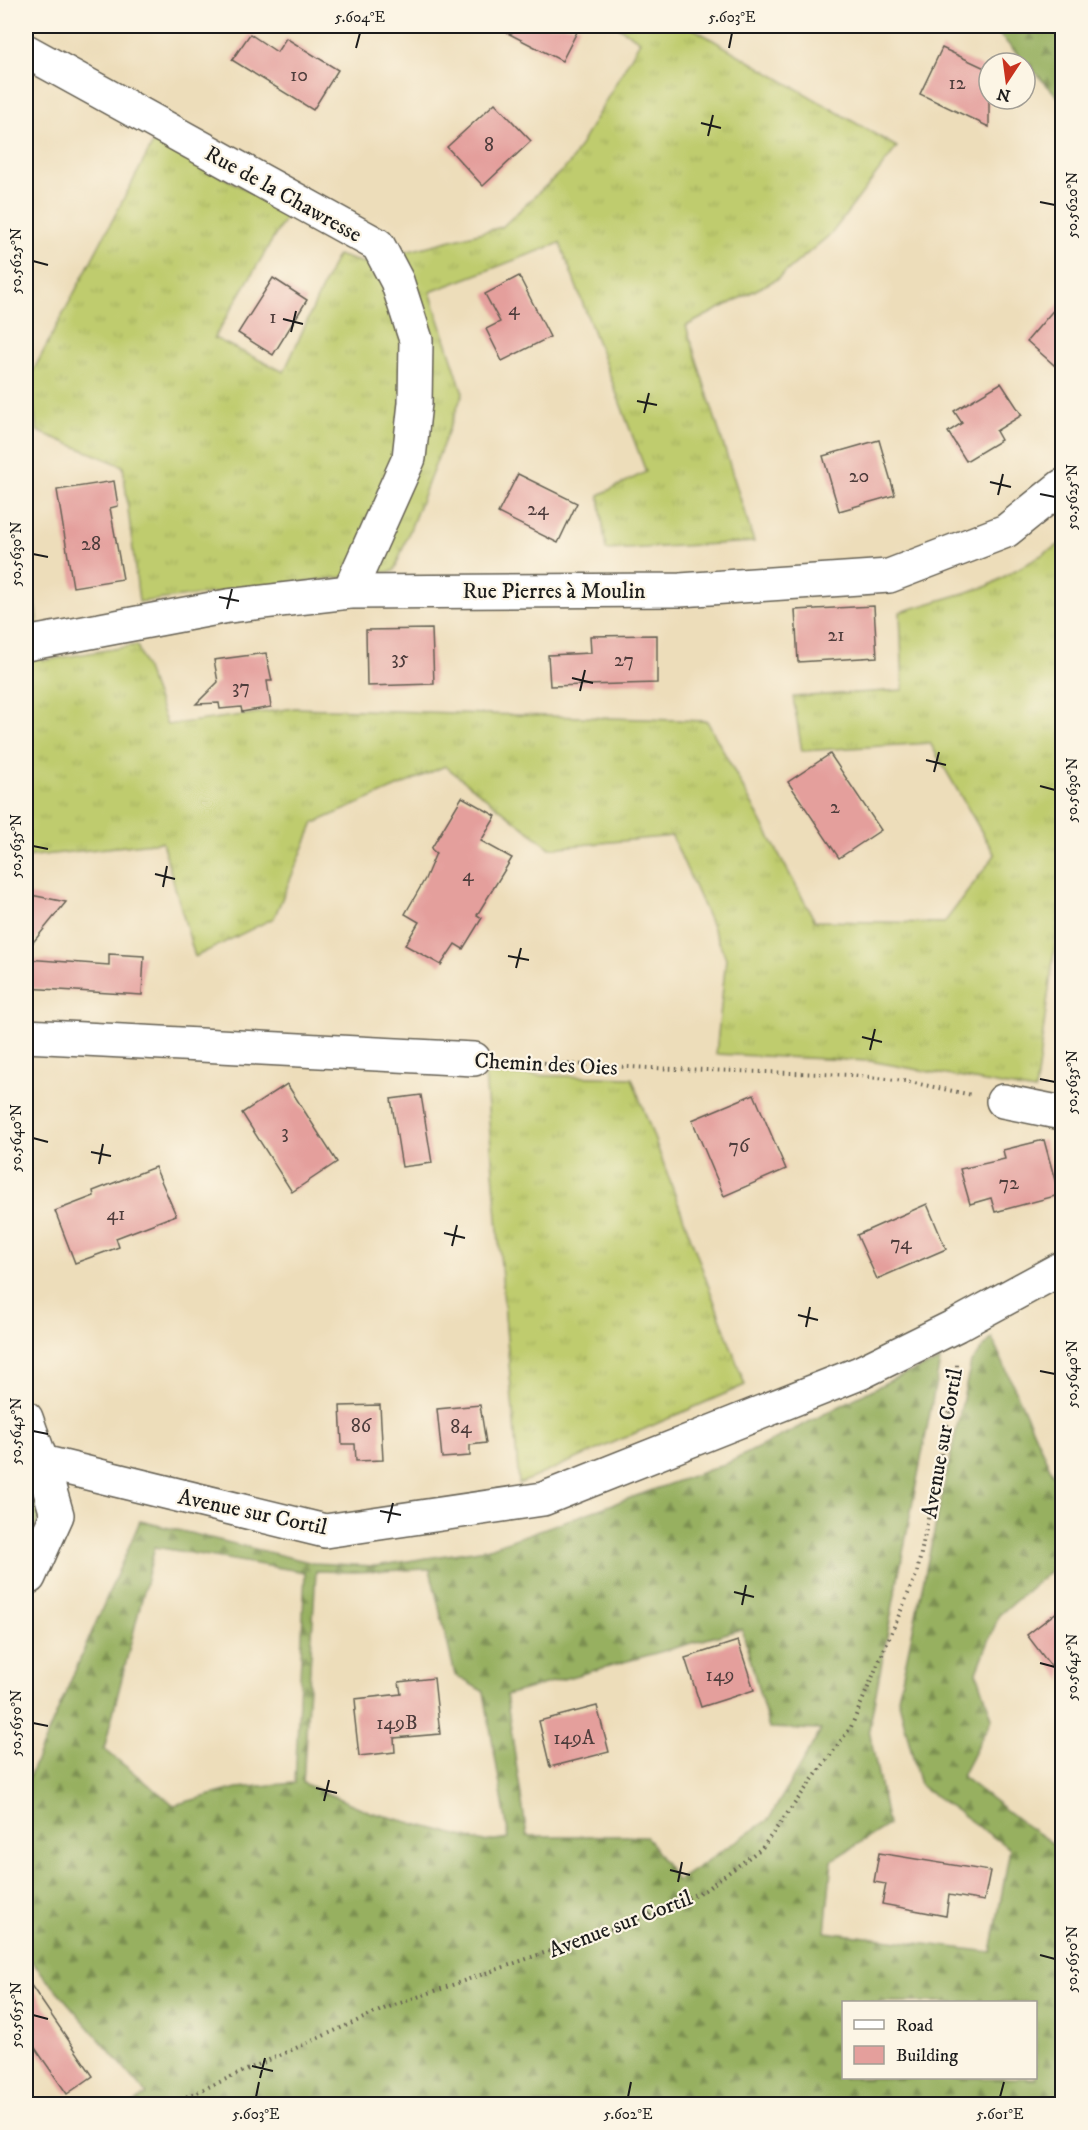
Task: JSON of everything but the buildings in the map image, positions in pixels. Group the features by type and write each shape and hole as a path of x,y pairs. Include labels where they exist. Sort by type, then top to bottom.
{"street":[{"name":"Rue de la Chawresse","path":"26,51 378,245 398,281 416,340 415,403 409,458 349,592"},
{"name":"Rue Pierres à Moulin","path":"26,644 228,606 349,592 680,590 889,576 1005,531 1062,486"},
{"name":"Chemin des Oies","path":"26,1036 474,1059"},
{"path":"1003,1101 1062,1113"},
{"path":"957,1325 1062,1269"},
{"name":"Avenue sur Cortil","path":"34,1460 325,1531 531,1501 543,1499 860,1372 957,1325"},
{"path":"26,1418 34,1460 57,1515 29,1578 26,1578"}],"path":[{"name":"Chemin des Oies","path":"474,1059 649,1068 851,1074 905,1081 1003,1101"},
{"name":"Avenue sur Cortil","path":"170,2104 386,2008 637,1920 705,1890 762,1848 851,1727 917,1573 957,1377 957,1325"}],"green space":[{"path":"617,26 689,26 897,147 832,233 777,279 686,326 754,542 606,550 599,495 646,472 560,243 430,292 463,393 394,571 139,602 123,466 37,431 29,379 154,141 289,212 214,338 284,372 337,255 363,263 502,227 570,163 640,41"},
{"path":"991,26 1062,26 1062,102 1037,75 1037,51 1015,51"},
{"path":"1062,543 1062,894 1035,1091 870,1061 716,1054 726,958 672,836 550,848 445,766 314,823 274,918 195,957 162,842 26,857 26,581 32,581 42,661 137,645 167,725 295,708 707,721 815,921 944,923 995,855 930,743 802,751 793,697 903,690 900,612 988,586"},
{"path":"485,1074 632,1078 745,1385 519,1484"},
{"path":"992,1338 1054,1477 1062,1475 1062,1561 999,1615 977,1672 992,1718 962,1776 1062,1850 1062,2104 133,2104 147,2094 26,1955 26,1784 140,1521 313,1563 375,1566 486,1549 726,1464 899,1376 940,1361 869,1729 888,1825 832,1860 825,1932 991,1952 1010,1849 920,1785 898,1698 971,1362","holes":["155,1547 305,1572 295,1783 237,1788 174,1805 104,1749","430,1569 455,1675 484,1692 509,1838 484,1842 370,1812 303,1783 316,1571","742,1629 769,1728 821,1730 769,1819 677,1881 646,1836 527,1836 506,1695"]},
{"path":"26,1483 45,1505 26,1550"}]}
